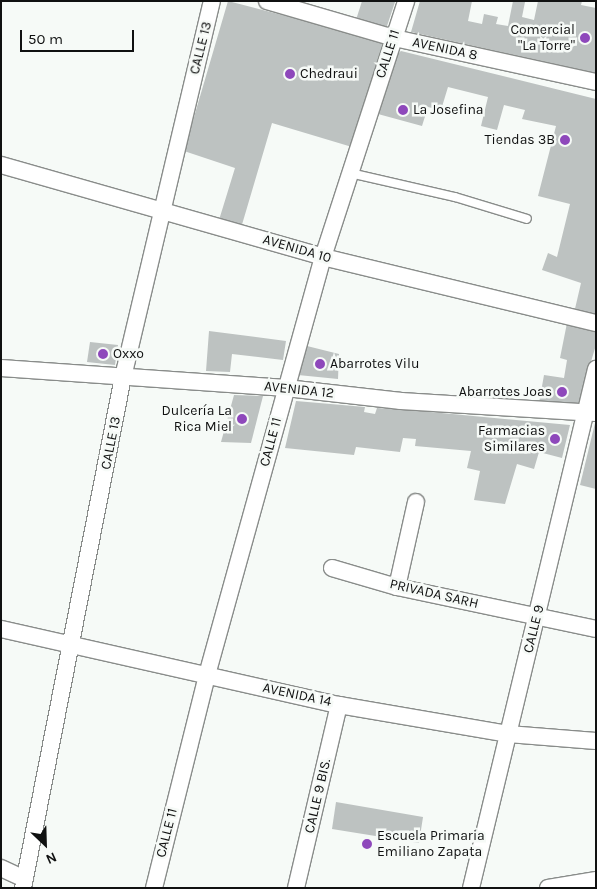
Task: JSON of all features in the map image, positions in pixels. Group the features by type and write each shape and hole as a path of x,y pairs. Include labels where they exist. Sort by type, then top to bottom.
{"street":[{"name":"CALLE 13","path":"24,884 72,647 123,378 161,210 212,1"},
{"name":"AVENIDA 8","path":"267,1 394,38 596,82"},
{"name":"CALLE 11","path":"154,888 207,675 323,257 406,1"},
{"name":"AVENIDA 10","path":"1,166 323,257 596,323"},
{"name":"AVENIDA 12","path":"1,368 286,388 401,401 591,412"},
{"name":"CALLE 9","path":"471,888 537,617 591,412 596,369"},
{"path":"397,587 416,502"},
{"name":"PRIVADA SARH","path":"332,568 397,587 596,629"},
{"name":"AVENIDA 14","path":"1,629 72,647 340,704 508,734 596,741"},
{"name":"CALLE 9 BIS.","path":"296,888 340,704"},
{"path":"1,868 24,884"},
{"path":"548,888 596,880"}],"lane":[{"path":"349,172 455,197 527,219"}],"building":[{"name":"Chedraui","path":"228,1 384,41 352,147 272,123 241,228 219,220 235,168 184,151"},
{"path":"362,1 395,2 386,29 356,20"},
{"path":"420,1 472,1 468,21 482,24 484,14 498,17 496,24 508,26 513,1 525,2 522,17 534,20 538,1 582,1 581,5 596,8 596,73 411,32"},
{"path":"401,51 596,99 596,319 574,313 581,283 542,270 548,253 557,257 570,204 538,196 556,126 522,119 525,110 504,105 497,130 481,126 488,97 448,87 441,110 428,107 422,126 378,114 395,56"},
{"path":"567,323 596,329 596,345 578,405 539,403 544,375 564,378 567,360 560,358"},
{"path":"209,331 286,341 283,360 232,354 230,372 206,371"},
{"name":"Oxxo","path":"90,342 118,345 115,365 87,362"},
{"name":"Abarrotes Vilu","path":"307,346 339,354 338,379 298,375"},
{"name":"Dulcería La Rica Miel","path":"234,395 263,396 251,443 221,442"},
{"path":"296,401 365,407 364,412 375,414 377,408 570,425 562,458 539,452 534,469 517,464 505,504 474,500 480,471 467,468 471,451 415,446 416,439 403,438 400,452 356,447 354,455 285,448"},
{"path":"596,423 596,489 580,485"},
{"path":"336,802 423,817 419,843 332,829"}],"place":[{"name":"Comercial \"La Torre\"","path":"585,38"},
{"name":"Chedraui","path":"290,74"},
{"name":"La Josefina","path":"403,110"},
{"name":"Tiendas 3B","path":"565,140"},
{"name":"Oxxo","path":"103,354"},
{"name":"Abarrotes Vilu","path":"320,364"},
{"name":"Abarrotes Joas","path":"562,392"},
{"name":"Dulcería La Rica Miel","path":"242,419"},
{"name":"Farmacias Similares","path":"555,439"},
{"name":"Escuela Primaria Emiliano Zapata","path":"367,844"}]}
